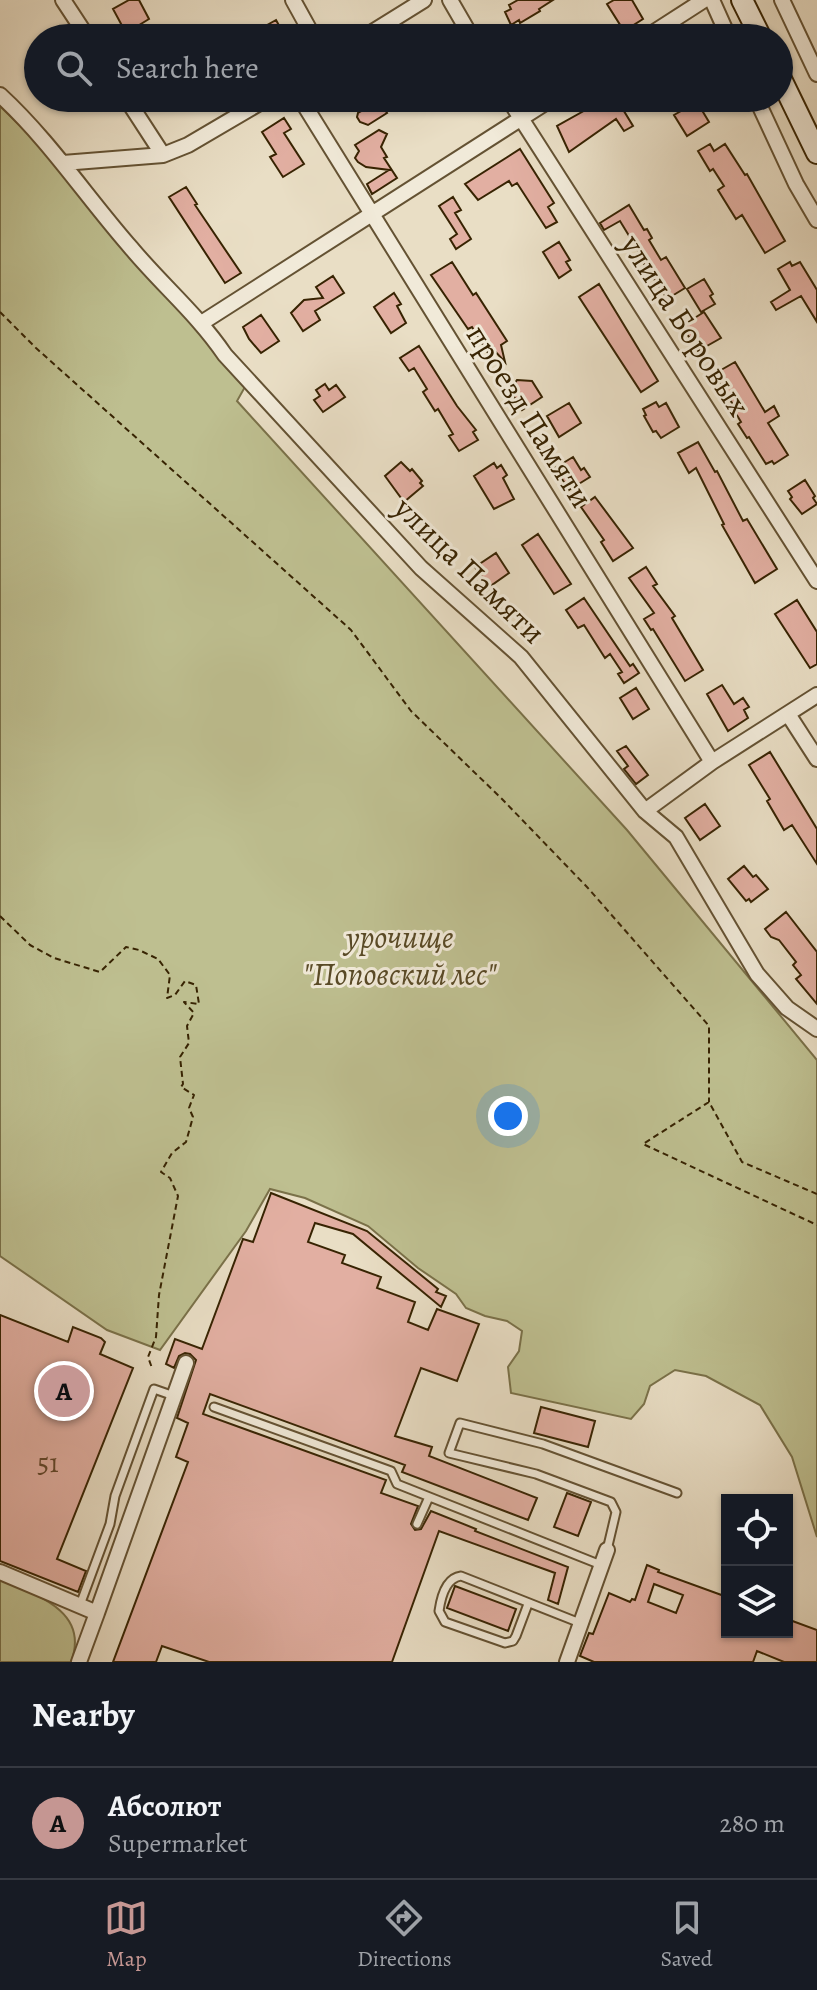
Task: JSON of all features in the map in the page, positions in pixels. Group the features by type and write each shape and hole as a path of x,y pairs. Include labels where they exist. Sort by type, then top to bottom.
{"main road":[{"path":"742,0 754,24"},
{"path":"793,103 817,152"}],"street":[{"path":"63,0 79,24"},
{"path":"293,0 306,24"},
{"path":"385,24 424,0"},
{"path":"450,0 464,24"},
{"path":"667,24 704,0"},
{"path":"712,0 723,24"},
{"path":"782,0 817,74"},
{"name":"улица Памяти","path":"0,95 23,116 132,250 203,322 225,355 421,568 521,657 645,811 676,837 757,974 787,1008 817,1029"},
{"path":"135,112 163,155"},
{"path":"63,163 163,155 188,145 244,112"},
{"name":"проезд Памяти","path":"309,112 712,762"},
{"name":"улица Боровых","path":"517,112 817,581"},
{"path":"203,322 532,112"},
{"path":"763,112 796,184 817,220"},
{"path":"645,811 712,762 817,695"},
{"path":"788,714 817,759"},
{"path":"79,1662 186,1363"},
{"path":"567,1662 607,1550"},
{"path":"0,1572 97,1613"}],"lane":[{"path":"80,1605 154,1389 174,1396"},
{"path":"214,1407 391,1471 397,1484 601,1565"},
{"path":"607,1550 616,1512 611,1502 536,1474 449,1453 460,1423 543,1444 677,1493"},
{"path":"417,1524 429,1497"},
{"path":"528,1604 516,1636 513,1641 505,1643 445,1622 439,1611 447,1584 456,1576 513,1595 528,1604 580,1623"}],"path":[{"path":"0,312 36,348 351,630 411,711 587,887 709,1026 709,1102 742,1162 817,1194"},
{"path":"0,916 30,945 54,958 100,972 126,947 158,959 170,975 167,998 175,995 185,981 196,985 199,1004 184,1002 194,1013 187,1026 189,1043 180,1057 181,1087 194,1095 189,1108 193,1117 186,1142 172,1153 161,1172 170,1178 178,1196 159,1295 156,1337 148,1357 152,1368"},
{"path":"709,1102 643,1144 817,1225"}],"green space":[{"name":"урочище \"Поповский лес\"","path":"0,106 57,162 250,378 237,401 627,830 817,1060 817,1537 792,1457 760,1405 706,1376 675,1370 650,1386 644,1404 631,1419 511,1393 508,1367 519,1351 522,1331 507,1321 466,1308 456,1294 418,1268 368,1226 305,1198 270,1189 246,1231 160,1350 107,1330 0,1256"},
{"path":"0,1580 44,1599 67,1618 75,1644 71,1662 0,1662"}],"building":[{"path":"129,0 139,0 149,19 141,24 121,24 113,9"},
{"path":"518,0 553,0 520,23 519,20 513,24 505,12 511,9 509,5"},
{"path":"614,0 632,0 643,19 635,24 620,24 607,4"},
{"path":"582,112 624,112 633,126 624,131 616,119 569,152 557,126"},
{"path":"679,112 703,112 709,122 687,136 674,115"},
{"path":"358,113 387,113 368,125 360,122"},
{"path":"284,118 291,129 284,133 304,164 283,177 270,157 276,154 262,132"},
{"path":"379,130 387,134 381,147 397,178 372,194 367,184 389,170 366,167 358,162 355,158 359,151 355,145"},
{"path":"710,144 714,151 725,144 747,174 785,241 765,253 742,215 736,219 718,190 724,186 698,151"},
{"path":"520,149 554,203 548,207 557,222 546,228 517,183 512,186 509,181 478,200 465,184"},
{"path":"186,187 241,273 225,283 169,197"},
{"path":"453,197 461,210 455,213 471,239 456,249 450,239 457,234 439,206"},
{"path":"629,205 644,230 647,229 652,238 649,240 661,260 666,257 685,288 667,299 620,221 604,230 600,223"},
{"path":"559,242 570,260 566,262 571,270 559,278 543,252"},
{"path":"452,262 507,341 501,345 505,362 493,349 488,353 472,327 468,329 431,275"},
{"path":"790,262 792,266 800,262 817,290 817,322 801,296 776,310 771,302 790,290 778,269"},
{"path":"333,276 344,293 315,311 320,320 303,331 291,313 304,300 323,298 316,287"},
{"path":"704,279 715,304 701,312 687,289"},
{"path":"599,284 658,381 641,392 579,297"},
{"path":"394,293 401,304 397,306 406,323 391,333 374,307"},
{"path":"704,312 721,338 698,351 682,326"},
{"path":"261,315 279,341 261,353 243,327"},
{"path":"419,346 476,430 473,432 478,440 459,451 438,409 435,411 423,392 427,389 414,368 409,371 400,358"},
{"path":"735,362 765,412 774,406 779,416 768,423 788,455 774,464 772,461 766,464 747,438 738,424 741,422 737,411 714,374"},
{"path":"517,380 532,381 542,397 522,410 510,390"},
{"path":"325,384 329,390 336,385 345,397 323,412 314,400 320,396 316,390"},
{"path":"656,402 659,407 666,403 679,427 661,438 656,431 653,432 643,409"},
{"path":"569,403 581,423 559,437 547,416"},
{"path":"698,442 743,521 747,519 777,569 755,583 722,525 696,468 689,473 678,453"},
{"path":"573,457 590,477 569,490 555,468"},
{"path":"401,462 410,471 412,469 423,486 404,502 385,476"},
{"path":"494,463 497,468 501,465 507,475 503,478 514,499 494,509 474,476"},
{"path":"805,480 817,504 802,514 790,499 792,497 788,491"},
{"path":"595,497 633,548 613,561 601,542 604,540 581,507"},
{"path":"538,534 571,584 554,594 522,545"},
{"path":"496,553 509,573 489,587 475,567"},
{"path":"646,567 657,584 653,586 675,616 672,618 703,670 685,681 644,619 654,613 629,578"},
{"path":"584,598 630,666 633,664 639,673 624,683 618,674 622,672 610,654 605,658 584,625 578,628 566,610"},
{"path":"797,600 817,632 817,664 810,668 775,614"},
{"path":"722,685 734,704 743,698 749,707 744,710 748,718 728,731 707,694"},
{"path":"636,688 649,709 633,719 620,698"},
{"path":"626,746 648,775 636,784 624,769 628,766 617,751"},
{"path":"770,752 817,829 817,864 792,825 784,830 749,765"},
{"path":"705,804 720,826 700,840 685,818"},
{"path":"744,866 768,889 751,902 749,899 746,901 728,879"},
{"path":"786,912 817,952 817,1004 796,979 801,975 793,965 796,962 779,940 771,937 765,929"},
{"path":"271,1193 367,1231 438,1289 436,1292 446,1296 441,1307 353,1234 315,1223 308,1242 345,1255 342,1263 381,1277 377,1288 415,1302 408,1322 428,1330 437,1309 479,1324 457,1381 421,1368 395,1436 432,1447 429,1456 537,1498 528,1520 402,1472 405,1465 210,1394 203,1414 386,1480 381,1493 418,1506 411,1524 415,1530 421,1529 431,1511 568,1567 558,1604 548,1600 555,1573 439,1531 392,1662 209,1662 162,1646 156,1662 113,1662 188,1462 176,1457 188,1423 177,1418 196,1360 185,1353 179,1356 174,1368 166,1364 175,1339 202,1349 243,1239 253,1242"},
{"path":"0,1315 68,1342 73,1327 101,1338 105,1342 100,1354 133,1368 57,1559 86,1571 78,1592 0,1561"},
{"path":"541,1407 595,1421 588,1447 534,1433"},
{"path":"567,1493 591,1502 578,1536 554,1527"},
{"path":"647,1565 721,1595 721,1638 793,1638 793,1621 817,1630 817,1662 784,1662 757,1651 753,1662 594,1662 580,1656 589,1633 593,1634 609,1593 630,1602 635,1600","holes":["654,1584 683,1595 676,1613 648,1602"]},
{"path":"455,1586 516,1609 508,1631 447,1608"}],"place":[{"name":"Абсолют","path":"64,1391"}]}
